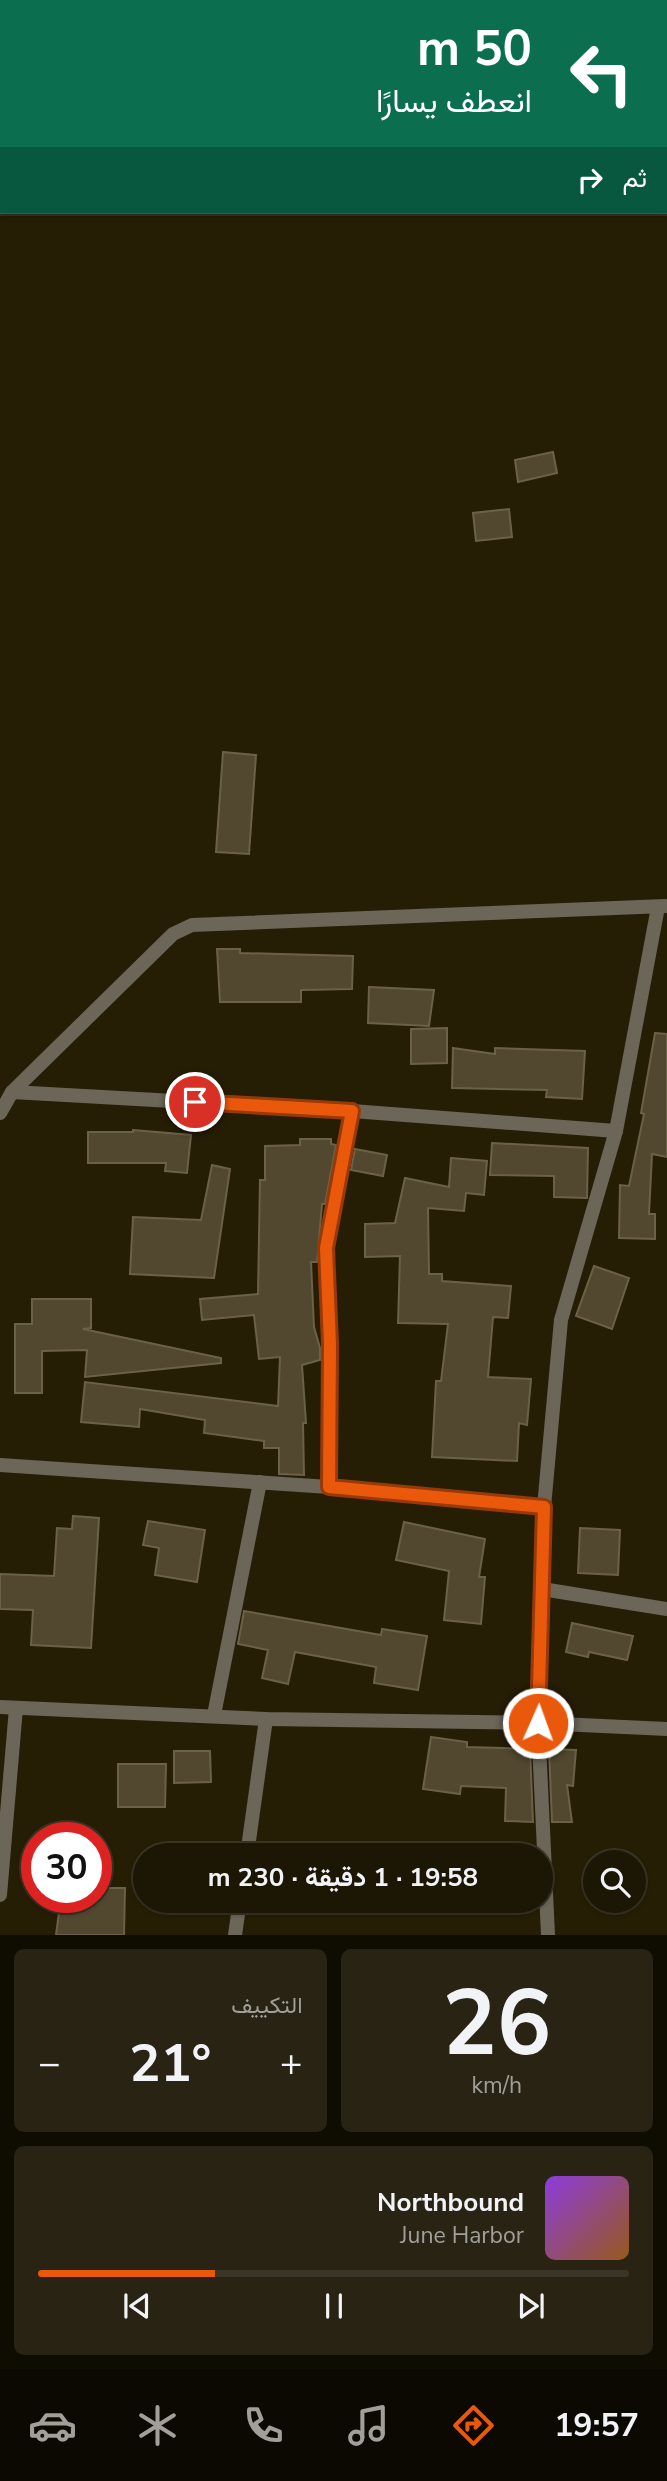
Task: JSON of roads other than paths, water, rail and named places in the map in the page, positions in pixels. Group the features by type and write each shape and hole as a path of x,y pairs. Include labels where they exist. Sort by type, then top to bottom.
{"street":[{"path":"0,1113 12,1092 173,934 192,925 663,906 616,1131 561,1320 544,1507 538,1723 548,1935"},
{"path":"12,1092 352,1111 616,1131"},
{"path":"329,1487 330,1344 326,1248 352,1111"},
{"path":"0,1465 329,1487 544,1507"},
{"path":"214,1715 260,1482"},
{"path":"542,1588 667,1609"},
{"path":"0,1707 266,1719 538,1723 667,1729"},
{"path":"0,1895 16,1708"},
{"path":"249,1843 266,1719"},
{"path":"235,1935 238,1913"}]}
